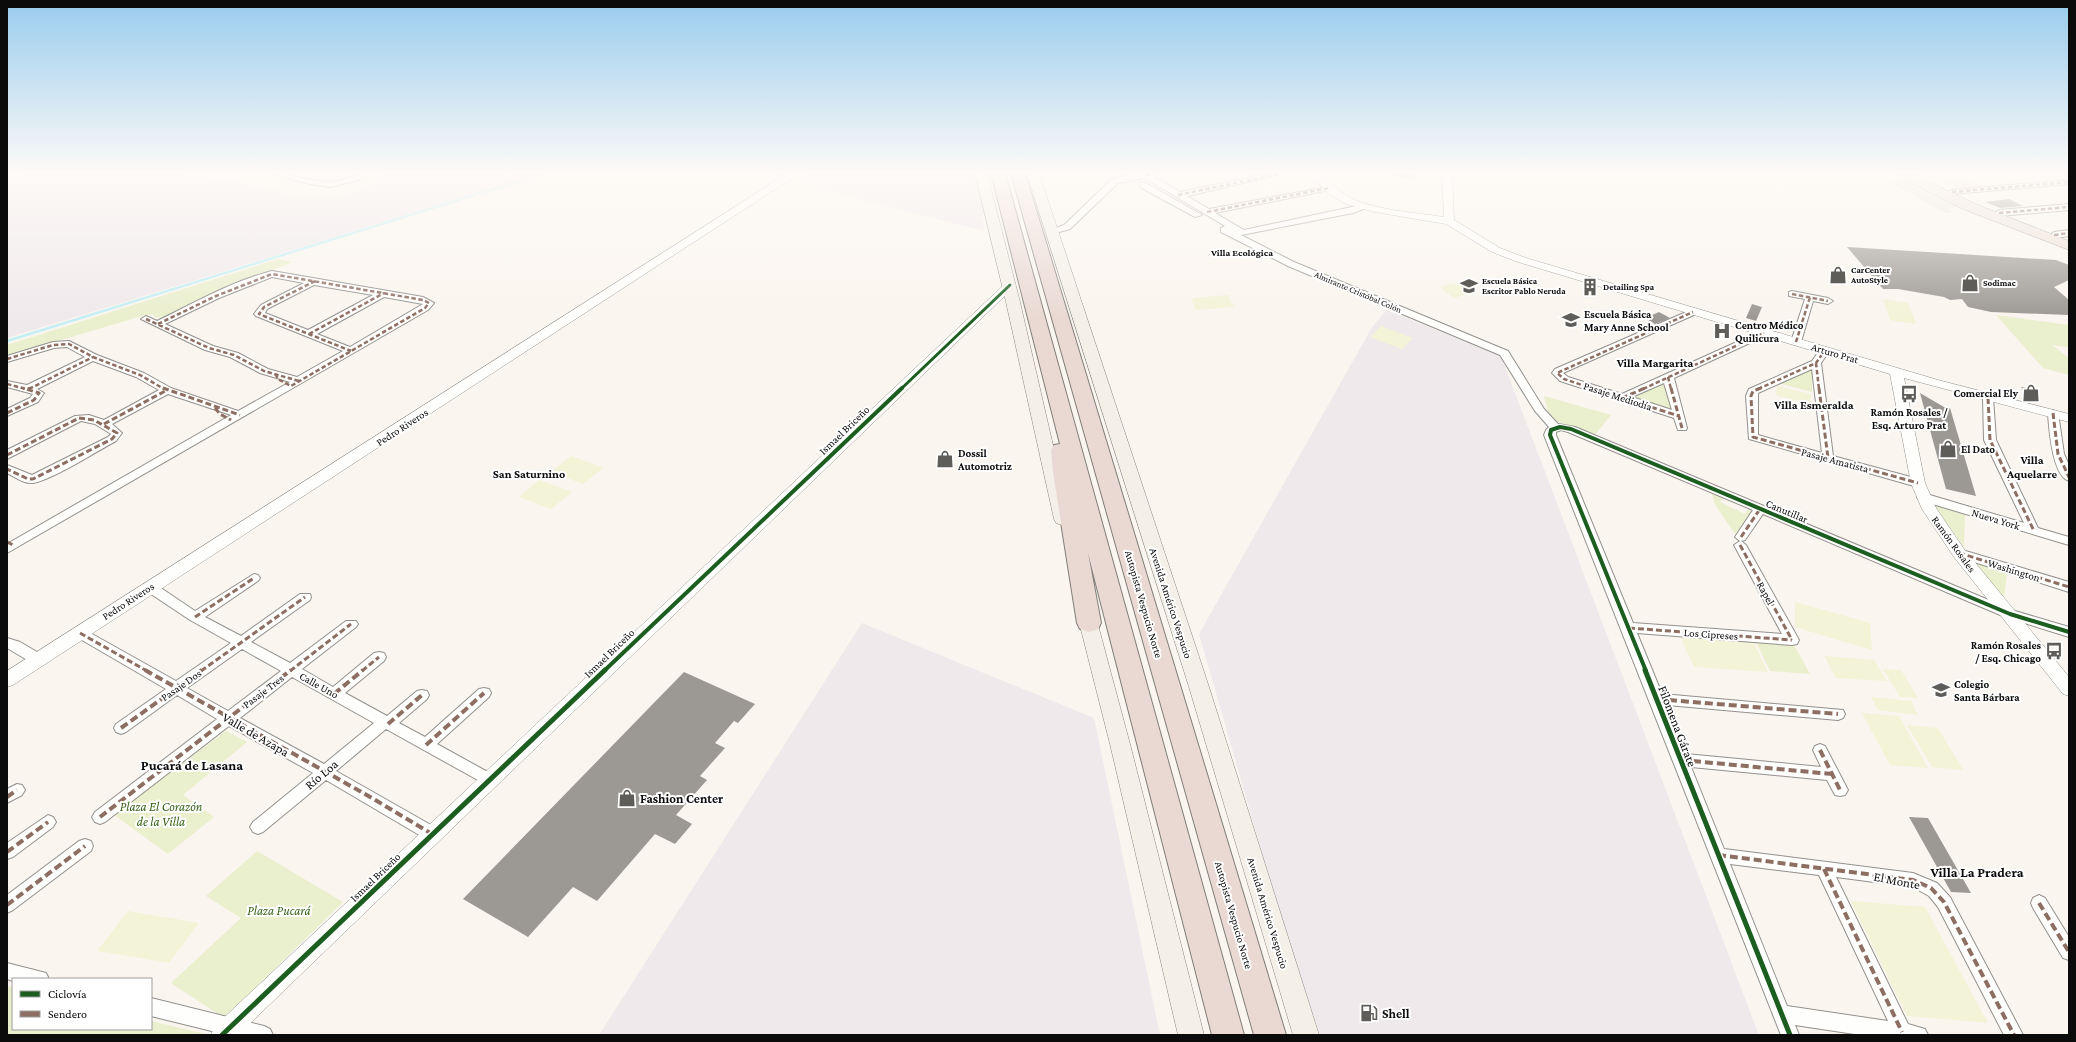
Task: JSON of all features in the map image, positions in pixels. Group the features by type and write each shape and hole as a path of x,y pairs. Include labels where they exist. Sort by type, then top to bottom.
{"highway":[{"path":"1011,222 1057,397 1144,714 1228,1035"},
{"name":"Autopista Vespucio Norte","path":"1032,222 1270,1035"},
{"path":"1057,397 1063,473 1089,622"}],"main road":[{"path":"994,222 1014,302 1054,484 1120,744 1191,1035"},
{"name":"Avenida Américo Vespucio","path":"1049,222 1199,687 1306,1035"},
{"path":"2007,222 2069,246"},
{"path":"2021,222 2069,240"}],"street":[{"name":"Pedro Riveros","path":"7,680 721,222"},
{"path":"1052,231 1067,226 1072,222"},
{"path":"1215,222 1228,228"},
{"name":"Almirante Cristóbal Colón","path":"1220,222 1228,228 1291,264 1504,352 1540,411 1556,428"},
{"name":"Almirante Cristóbal Colón","path":"1228,228 1243,234 1300,222"},
{"name":"Arturo Prat","path":"1450,222 1496,250 1513,257 1693,312 1988,398 2069,418"},
{"path":"2054,235 2069,234"},
{"path":"9,545 236,418 428,305 428,302 384,293 345,288 276,274 263,276 158,324"},
{"path":"315,281 259,312 262,316 351,351"},
{"name":"Ismael Briceño","path":"226,1031 1010,285"},
{"path":"309,334 384,293"},
{"path":"1792,294 1828,301"},
{"path":"1796,342 1810,297"},
{"path":"994,300 1014,302"},
{"name":"Pasaje Mediodía","path":"1678,416 1564,379 1558,375 1559,370 1693,312"},
{"path":"146,319 184,337 234,355 276,375 278,379 295,383"},
{"path":"1622,398 1764,333"},
{"path":"7,359 64,343 71,344 93,357 133,372 166,390 215,408 220,414 236,418"},
{"path":"1825,350 1816,363 1828,458"},
{"path":"28,390 93,357"},
{"name":"Pasaje Amatista","path":"1816,363 1753,391 1751,396 1753,437 1918,483"},
{"name":"Ramón Rosales","path":"1896,371 1918,483 1923,497 1959,553 2010,614 2069,689"},
{"path":"1668,376 1682,428"},
{"path":"7,384 13,384 39,394 38,396 7,413"},
{"path":"104,424 166,390"},
{"path":"1988,398 1990,440 2034,531"},
{"path":"2053,413 2058,454 2069,477"},
{"path":"7,454 75,419 85,417 104,424 116,433 112,439 42,476 28,479 7,469"},
{"name":"Canutillar","path":"1556,428 1570,429 2010,614 2069,632"},
{"name":"Filomena Gárate","path":"1556,428 1551,430 1550,435 1629,628 1790,1035"},
{"name":"Nueva York","path":"1923,497 2069,541"},
{"name":"Rapel","path":"1760,509 1740,541 1792,640"},
{"name":"Washington","path":"1959,553 2069,587"},
{"path":"195,617 254,578"},
{"name":"Calle Uno","path":"150,588 195,617 241,643 490,780"},
{"name":"Pasaje Dos","path":"121,728 305,598"},
{"name":"Pasaje Tres","path":"100,817 351,624"},
{"name":"Los Cipreses","path":"1629,628 1792,640"},
{"name":"Valle de Azapa","path":"80,633 372,798 432,834"},
{"path":"7,643 15,646 38,660"},
{"path":"334,694 379,657"},
{"path":"426,745 484,693"},
{"name":"Río Loa","path":"258,827 324,772 422,695"},
{"name":"Filomena Gárate","path":"1657,699 1838,714"},
{"path":"1820,750 1840,790"},
{"name":"Filomena Gárate","path":"1681,760 1832,774"},
{"path":"7,852 48,822"},
{"path":"7,905 85,846"},
{"name":"El Monte","path":"1718,856 1913,880 1924,884 1936,892 1944,902 2014,1035"},
{"path":"1824,869 1910,1034"},
{"path":"2039,903 2069,952"},
{"path":"7,971 36,978"},
{"path":"152,1007 226,1031 264,1035"},
{"path":"1781,1014 1910,1034"}],"shaded area":[{"path":"7,222 384,222 7,338"},
{"path":"947,222 983,222 984,231"},
{"path":"1386,310 1501,356 1759,1035 1320,1035 1276,902 1199,634 1371,329"},
{"path":"862,623 1094,718 1160,1035 599,1035"}],"green space":[{"path":"278,259 292,262 276,269 260,273 164,318 155,317 152,314 142,316 7,356 7,345"},
{"path":"1459,282 1474,292 1454,298 1439,287"},
{"path":"1228,295 1234,307 1196,310 1191,298"},
{"path":"1883,299 1908,303 1916,324 1890,320"},
{"path":"1996,315 2069,325 2069,347 2052,345 2069,358 2069,375 2043,368"},
{"path":"1381,326 1413,338 1402,349 1370,337"},
{"path":"1812,368 1812,392 1778,383"},
{"path":"1666,381 1674,408 1665,410 1629,398"},
{"path":"1777,386 1811,394 1811,404 1776,395"},
{"path":"1544,396 1611,415 1595,435 1550,419"},
{"path":"571,456 603,468 583,484 551,472"},
{"path":"539,480 572,492 551,509 519,497"},
{"path":"1711,490 1725,496 1720,502 1745,514 1750,507 1754,509 1735,534 1714,503"},
{"path":"1934,505 1965,515 1964,547"},
{"path":"1972,561 2007,573 2004,598"},
{"path":"1795,602 1870,623 1872,650 1795,627"},
{"path":"1680,636 1753,641 1768,672 1694,667"},
{"path":"1756,642 1794,645 1810,674 1770,671"},
{"path":"1824,656 1874,660 1887,681 1836,678"},
{"path":"1883,669 1901,670 1918,698 1900,697"},
{"path":"1871,697 1911,701 1918,715 1878,710"},
{"path":"1862,713 1899,716 1928,768 1890,765"},
{"path":"1907,725 1938,728 1963,770 1932,767"},
{"name":"Plaza El Corazón de la Villa","path":"226,731 247,742 183,795 214,817 168,854 113,814"},
{"name":"Plaza Pucará","path":"257,851 343,902 224,1018 171,983 241,918 206,896"},
{"path":"1851,901 1925,907 1988,1023 1907,1016"},
{"path":"128,911 199,923 169,963 97,951"},
{"path":"7,986 12,987 12,1030 152,1030 152,1021 210,1035 7,1035"}],"building":[{"name":"Sodimac","path":"1847,247 2056,260 2069,265 2069,280 2054,287 2069,300 2069,315 1991,312 1968,307 1962,299 1950,300 1944,297 1898,289 1883,289"},
{"path":"1752,304 1762,307 1756,321 1746,318"},
{"path":"1659,312 1670,318 1655,324 1645,318"},
{"name":"Comercial Ely","path":"2021,387 2033,389 2040,400 2028,398"},
{"name":"El Dato","path":"1920,393 1944,407 1950,408 1976,496 1946,489"},
{"name":"Fashion Center","path":"684,672 755,704 738,723 734,721 715,743 725,748 700,776 707,780 676,815 692,824 675,844 655,834 597,901 573,887 528,937 463,899"},
{"path":"1909,817 1928,818 1971,893 1951,892"}],"waterway":[{"path":"7,341 389,222"}],"marked path":[{"path":"2054,235 2069,233"},
{"path":"158,324 216,296 261,277 272,274 345,288 423,300 429,303 425,308 291,386 278,379 276,375"},
{"path":"315,281 264,307 259,314 351,351"},
{"path":"309,334 384,293"},
{"path":"1792,294 1828,301"},
{"path":"1796,342 1810,297"},
{"path":"1679,416 1564,379 1557,373 1693,312"},
{"path":"146,319 209,348 234,355 264,371 299,381"},
{"path":"1622,398 1764,333"},
{"path":"7,359 53,345 69,344 93,357 140,375 167,390 240,415"},
{"path":"1825,350 1816,363 1753,391 1751,396 1753,437 1918,483"},
{"path":"28,389 93,357"},
{"path":"1816,363 1828,458"},
{"path":"1668,377 1682,428"},
{"path":"7,384 13,384 39,393 34,400 7,413"},
{"path":"104,424 167,390"},
{"path":"1988,398 1990,440 2034,531"},
{"path":"215,408 220,414 231,420"},
{"path":"2053,413 2058,454 2069,477"},
{"path":"7,455 79,418 89,418 104,424 117,433 112,439 42,476 33,479 28,479 7,469"},
{"path":"1741,537 1760,509"},
{"path":"7,542 13,545"},
{"path":"1740,545 1792,640"},
{"path":"1959,553 2069,587"},
{"path":"195,617 254,578"},
{"path":"121,728 305,597"},
{"path":"100,817 351,624"},
{"path":"1629,628 1792,640"},
{"path":"80,633 270,742 372,798 432,834"},
{"path":"334,694 379,657"},
{"path":"426,745 484,693"},
{"path":"388,724 422,695"},
{"path":"1657,699 1838,714"},
{"path":"1820,750 1840,790"},
{"path":"1681,760 1832,774"},
{"path":"7,797 17,790"},
{"path":"7,852 48,822"},
{"path":"7,905 85,846"},
{"path":"1718,855 1913,880 1927,886 1935,891 1944,902 2014,1035"},
{"path":"1824,869 1902,1032"},
{"path":"2039,903 2069,952"}],"cycle path":[{"path":"222,1035 1010,285"},
{"path":"1790,1035 1657,699 1550,435 1551,430 1560,427 1571,429 2010,614 2069,632"}],"place":[{"name":"CarCenter AutoStyle","path":"1838,275"},
{"name":"Sodimac","path":"1970,283"},
{"name":"Escuela Básica Escritor Pablo Neruda","path":"1469,286"},
{"name":"Detailing Spa","path":"1590,287"},
{"name":"Escuela Básica Mary Anne School","path":"1571,320"},
{"name":"Centro Médico Quilicura","path":"1722,331"},
{"name":"Comercial Ely","path":"2031,393"},
{"name":"Ramón Rosales / Esq. Arturo Prat","path":"1909,394"},
{"name":"El Dato","path":"1948,449"},
{"name":"Dossil Automotriz","path":"945,459"},
{"name":"Ramón Rosales / Esq. Chicago","path":"2054,651"},
{"name":"Colegio Santa Bárbara","path":"1941,690"},
{"name":"Fashion Center","path":"627,798"},
{"name":"Shell","path":"1369,1013"}],"district":[{"name":"Villa Ecológica","path":"1242,252"},
{"name":"Villa Margarita","path":"1655,363"},
{"name":"Villa Esmeralda","path":"1814,405"},
{"name":"Villa Aquelarre","path":"2032,467"},
{"name":"San Saturnino","path":"529,474"},
{"name":"Pucará de Lasana","path":"192,765"},
{"name":"Villa La Pradera","path":"1977,872"}]}
